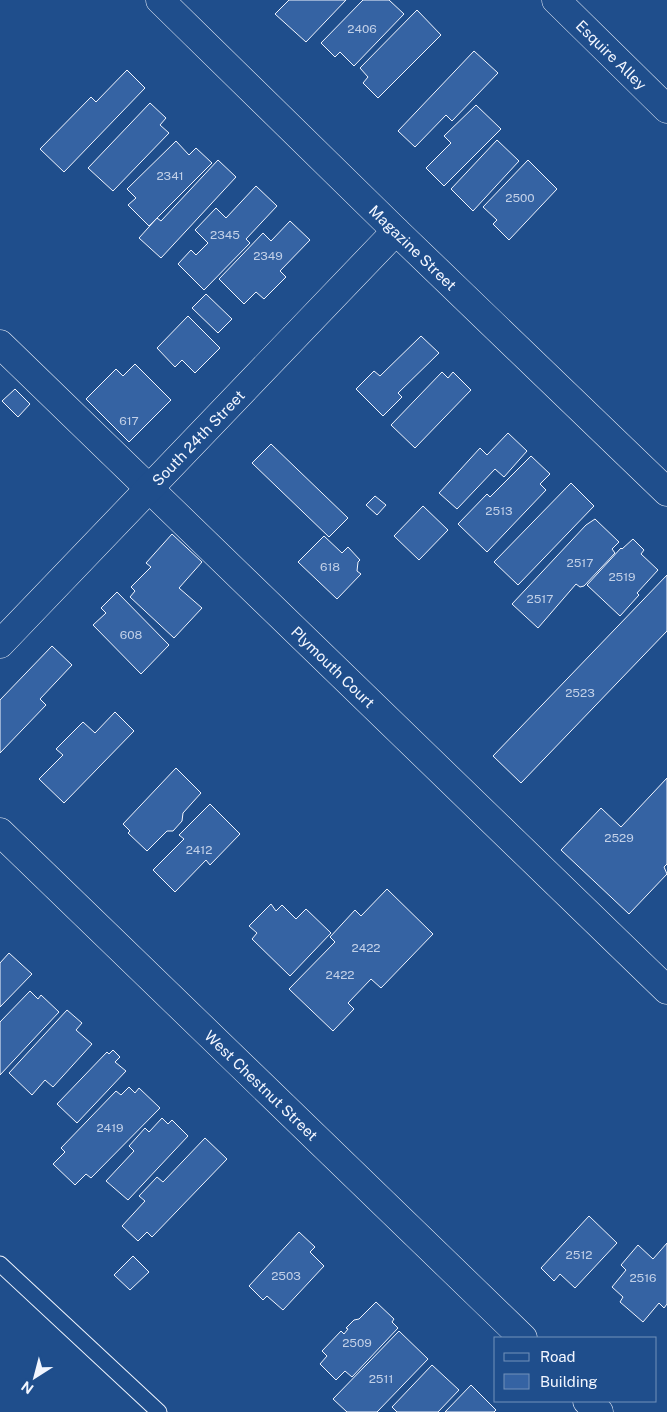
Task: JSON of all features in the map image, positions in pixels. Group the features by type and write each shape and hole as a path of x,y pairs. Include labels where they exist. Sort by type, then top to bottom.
{"street":[{"name":"Magazine Street","path":"160,0 667,492"},
{"name":"Esquire Alley","path":"556,0 667,109"},
{"name":"South 24th Street","path":"0,644 396,231"},
{"name":"Plymouth Court","path":"0,344 667,990"},
{"name":"West Chestnut Street","path":"0,832 522,1337"},
{"path":"588,1402 599,1412"}],"lane":[{"path":"0,1264 159,1412"}],"building":[{"path":"289,0 346,0 306,42 275,14"},
{"path":"363,0 389,0 404,14 354,66 340,52 335,57 321,43"},
{"path":"417,10 441,35 378,98 363,83 368,77 360,68"},
{"path":"474,51 498,73 452,121 446,115 415,147 398,131"},
{"path":"127,70 145,88 64,172 40,149 91,97 96,102"},
{"path":"150,103 166,118 160,125 169,133 113,191 88,168"},
{"path":"476,105 501,129 444,186 426,168 451,143 444,136"},
{"path":"497,140 519,161 473,211 451,189"},
{"path":"176,141 189,155 196,148 212,163 149,226 128,205 136,198 127,189"},
{"path":"218,160 236,177 161,258 139,238 157,218 161,221"},
{"path":"528,160 557,189 509,240 493,224 497,220 483,207"},
{"path":"256,186 277,206 246,239 250,243 204,290 178,264 191,250 196,255 208,243 195,230 216,208 226,218"},
{"path":"290,221 310,240 280,271 286,277 264,299 256,292 244,304 219,279 263,233 271,241"},
{"path":"206,294 232,319 218,333 192,308"},
{"path":"188,316 220,348 195,373 182,360 175,367 157,348"},
{"path":"421,336 439,353 398,393 402,397 383,416 356,389 374,371 380,376"},
{"path":"135,364 171,400 129,442 86,399 116,369 123,376"},
{"path":"442,372 448,378 453,372 471,390 415,448 391,425"},
{"path":"15,389 30,404 18,417 2,401"},
{"path":"508,433 527,451 504,477 495,469 457,509 439,493 480,448 487,455"},
{"path":"271,444 348,518 329,537 252,463"},
{"path":"531,456 550,474 540,484 546,490 487,552 458,524 487,494 490,497"},
{"path":"571,483 594,506 518,585 494,562"},
{"path":"375,496 386,505 377,515 366,505"},
{"path":"423,506 448,530 419,560 394,536"},
{"path":"595,519 619,542 612,549 615,553 584,586 580,587 576,584 538,628 512,604 586,525"},
{"path":"172,534 202,562 179,588 202,608 174,638 130,597 135,591 131,587 151,567 146,563"},
{"path":"324,536 342,553 348,547 360,560 357,571 361,574 337,599 298,562"},
{"path":"633,539 644,550 641,554 658,570 637,593 639,595 620,616 587,585 621,548"},
{"path":"667,575 667,631 521,783 493,756"},
{"path":"117,592 169,645 141,674 93,625 106,613 101,608"},
{"path":"52,646 72,665 40,699 46,705 0,753 0,700"},
{"path":"115,712 134,731 64,803 39,779 63,755 56,749 83,722 95,733"},
{"path":"176,768 201,793 183,813 182,821 173,831 167,831 147,851 128,833 130,831 123,824"},
{"path":"667,778 667,864 664,867 667,874 629,914 561,850 601,808 621,827"},
{"path":"210,804 240,834 210,865 206,860 175,892 153,870 184,839 179,835"},
{"path":"387,889 433,934 381,988 371,979 348,1003 354,1009 333,1031 289,989 335,942 330,937 355,910 361,916"},
{"path":"271,904 276,911 282,905 296,919 306,909 331,933 290,976 252,939 257,933 249,926"},
{"path":"9,953 32,974 0,1007 0,963"},
{"path":"30,991 38,999 41,995 59,1012 0,1075 0,1022"},
{"path":"67,1010 82,1023 76,1030 92,1044 53,1087 45,1080 32,1095 9,1073"},
{"path":"113,1050 120,1057 115,1062 126,1071 77,1123 57,1104 107,1052 109,1054"},
{"path":"129,1087 135,1093 139,1088 160,1108 91,1178 86,1174 75,1185 53,1164 65,1152 61,1148 116,1091 121,1095"},
{"path":"162,1118 168,1124 172,1120 188,1136 128,1200 106,1181 134,1151 129,1146 145,1128 149,1132"},
{"path":"205,1138 227,1159 152,1237 147,1232 138,1241 122,1226 145,1201 139,1196 157,1177 163,1182"},
{"path":"589,1216 617,1243 575,1288 560,1274 554,1281 541,1268"},
{"path":"299,1232 315,1247 310,1252 324,1266 283,1310 267,1296 263,1300 249,1286"},
{"path":"667,1243 667,1304 664,1308 659,1303 643,1322 620,1302 623,1297 612,1287 626,1270 621,1265 638,1245 653,1259"},
{"path":"133,1256 149,1272 130,1290 114,1275"},
{"path":"376,1302 394,1319 392,1322 398,1328 352,1377 345,1371 336,1380 320,1364 327,1356 322,1351 341,1331 344,1334 348,1329 346,1328 354,1320 359,1319"},
{"path":"399,1331 428,1359 377,1412 347,1412 333,1399"},
{"path":"432,1365 459,1390 438,1412 397,1412 392,1407"},
{"path":"471,1385 496,1410 494,1412 445,1412"}]}
